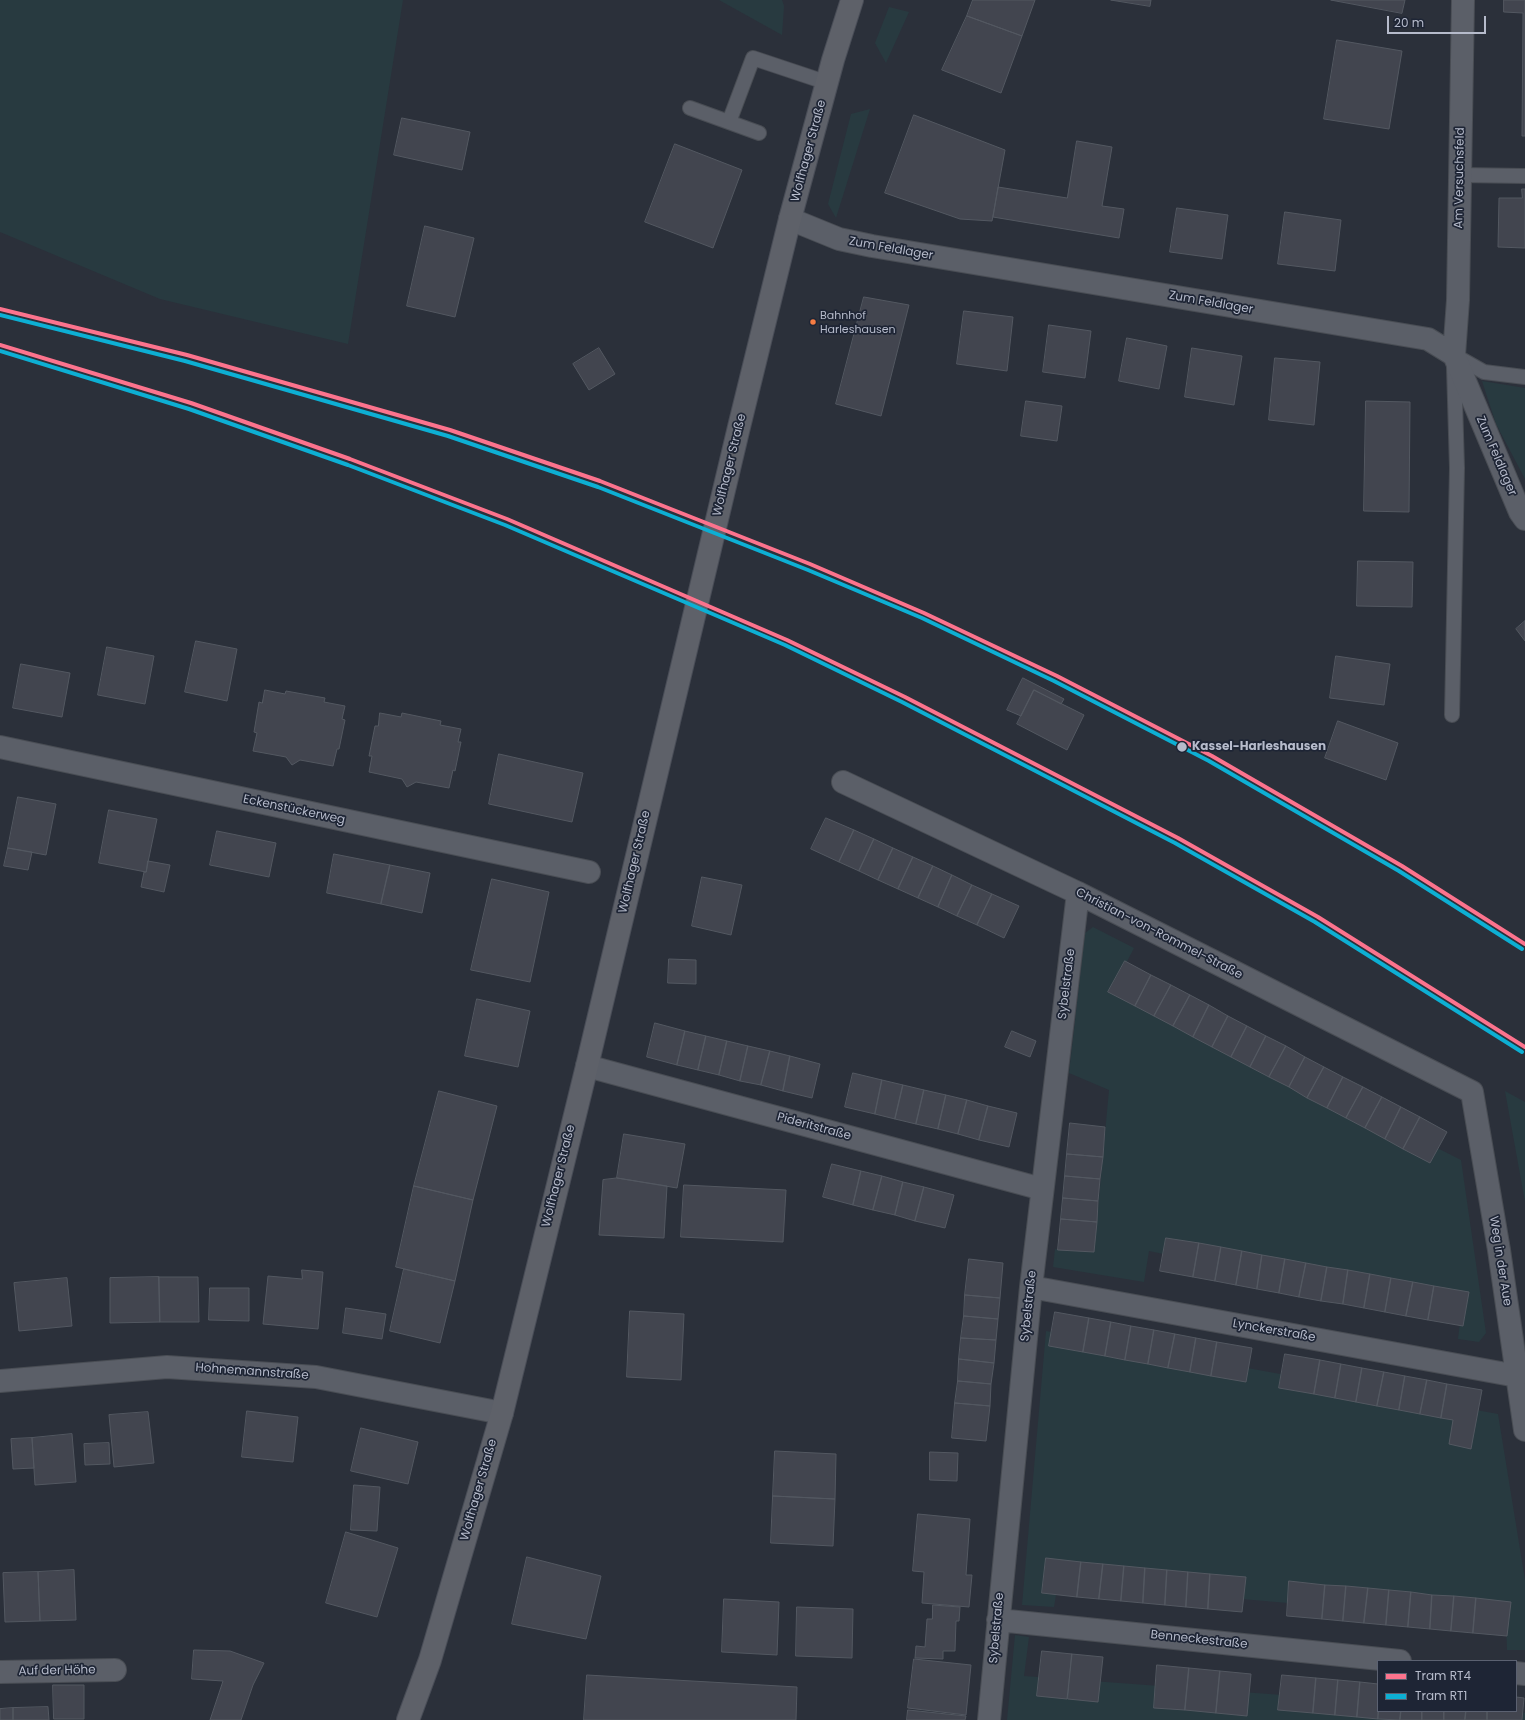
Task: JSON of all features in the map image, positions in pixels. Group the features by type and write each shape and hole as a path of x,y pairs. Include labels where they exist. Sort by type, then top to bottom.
{"main road":[{"name":"Wolfhager Straße","path":"408,1720 430,1660 502,1413 587,1066 790,219 833,60 852,0"}],"street":[{"name":"Am Versuchsfeld","path":"1454,355 1458,300 1462,0"},
{"name":"Zum Feldlager","path":"790,219 839,240 865,245 1428,339 1454,355 1520,512 1525,519"},
{"name":"Eckenstückerweg","path":"0,747 589,872"},
{"name":"Christian-von-Rommel-Straße","path":"843,782 1078,893 1472,1092"},
{"name":"Sybelstraße","path":"989,1720 1031,1287 1078,893"},
{"name":"Pideritstraße","path":"587,1066 1042,1189"},
{"name":"Weg in der Aue","path":"1472,1092 1499,1250 1525,1430"},
{"name":"Lynckerstraße","path":"1031,1287 1517,1376"},
{"name":"Hohnemannstraße","path":"0,1381 168,1367 316,1377 502,1413"},
{"name":"Benneckestraße","path":"998,1620 1390,1660"},
{"name":"Auf der Höhe","path":"0,1672 115,1670"}],"lane":[{"path":"729,122 753,58 828,83"},
{"path":"690,108 759,133"},
{"path":"1460,175 1525,176"},
{"path":"1454,355 1484,372 1525,377"},
{"path":"1452,715 1458,468 1454,355"}],"shaded area":[{"path":"0,0 403,0 348,344 160,299 0,232"},
{"path":"719,0 782,0 784,6 782,35"},
{"path":"889,7 909,12 886,63 875,43"},
{"path":"870,109 836,218 828,204 851,114"},
{"path":"1482,381 1525,388 1525,479 1496,424"},
{"path":"1093,927 1134,948 1115,985 1461,1160 1486,1333 1479,1342 1458,1339 1461,1315 1149,1251 1144,1282 1053,1267 1055,1249 1094,1252 1109,1090 1069,1073 1085,933"},
{"path":"1505,1091 1525,1102 1525,1202"},
{"path":"1046,1331 1498,1414 1525,1580 1525,1650 1507,1650 1506,1622 1058,1583 1054,1607 1022,1605"},
{"path":"1015,1635 1029,1637 1024,1676 1377,1702 1377,1712 1525,1713 1525,1720 1007,1720"}],"building":[{"path":"973,0 1035,0 1022,36 967,16"},
{"path":"1111,0 1151,0 1150,6"},
{"path":"1331,0 1405,0 1402,13"},
{"path":"1504,0 1525,0 1525,136 1522,136 1523,13 1504,12"},
{"path":"967,16 1022,36 1001,93 942,70"},
{"path":"1337,40 1402,51 1389,129 1324,119"},
{"path":"914,115 1005,150 992,221 960,219 885,193"},
{"path":"402,118 470,132 462,170 394,155"},
{"path":"1077,141 1112,147 1102,206 1124,209 1119,238 993,217 998,187 1067,198"},
{"path":"675,144 742,170 713,248 645,222"},
{"path":"1522,189 1525,189 1525,248 1498,247 1499,198 1522,198"},
{"path":"1177,208 1228,215 1222,259 1170,252"},
{"path":"1285,212 1341,220 1335,271 1278,264"},
{"path":"425,226 474,238 455,317 407,306"},
{"path":"864,297 909,305 881,416 836,404"},
{"path":"964,311 1013,317 1007,371 957,364"},
{"path":"1049,325 1091,331 1085,378 1043,372"},
{"path":"1127,338 1167,346 1159,389 1119,381"},
{"path":"599,348 615,374 589,390 573,364"},
{"path":"1192,348 1242,356 1234,405 1185,397"},
{"path":"1275,358 1320,362 1314,425 1269,420"},
{"path":"1026,401 1062,406 1057,441 1021,436"},
{"path":"1366,401 1410,402 1409,512 1364,511"},
{"path":"1358,561 1413,562 1412,607 1357,606"},
{"path":"1525,621 1525,641 1516,629"},
{"path":"196,641 237,649 227,701 185,692"},
{"path":"107,647 154,656 145,704 98,695"},
{"path":"1336,656 1390,664 1384,705 1330,698"},
{"path":"21,664 70,673 62,717 13,708"},
{"path":"1023,678 1064,699 1061,704 1034,690 1021,716 1007,710"},
{"path":"265,690 285,694 286,691 325,698 324,702 345,706 342,719 345,720 339,749 337,749 333,766 300,760 292,765 286,757 253,751 257,733 254,732 259,702 262,703"},
{"path":"1034,690 1084,715 1067,750 1017,724"},
{"path":"380,713 401,717 402,713 441,721 440,725 461,729 458,742 461,742 455,771 453,770 449,788 416,782 407,787 402,779 369,772 372,756 369,756 375,726 378,726"},
{"path":"1338,721 1398,743 1386,780 1325,758"},
{"path":"499,754 583,773 572,822 489,804"},
{"path":"18,797 56,804 46,855 8,848"},
{"path":"109,810 157,819 146,872 99,863"},
{"path":"826,818 854,830 839,862 811,849"},
{"path":"854,830 874,839 859,871 839,862"},
{"path":"217,831 276,843 269,877 210,865"},
{"path":"874,839 893,848 878,880 859,871"},
{"path":"8,848 32,852 28,870 4,866"},
{"path":"893,848 913,857 898,889 878,880"},
{"path":"334,854 390,865 381,904 327,893"},
{"path":"913,857 933,866 918,898 898,889"},
{"path":"148,861 170,865 164,892 141,887"},
{"path":"390,865 430,873 422,913 381,904"},
{"path":"933,866 952,875 938,907 918,898"},
{"path":"952,875 972,885 957,916 938,907"},
{"path":"702,877 742,885 731,935 692,926"},
{"path":"492,879 549,892 530,982 471,970"},
{"path":"972,885 992,894 977,925 957,916"},
{"path":"992,894 1019,906 1004,938 977,925"},
{"path":"669,959 696,960 696,984 668,983"},
{"path":"1125,961 1151,975 1135,1006 1108,992"},
{"path":"1151,975 1171,985 1154,1016 1135,1006"},
{"path":"1171,985 1190,995 1173,1026 1154,1016"},
{"path":"1190,995 1209,1005 1193,1037 1173,1026"},
{"path":"477,999 530,1011 518,1067 465,1056"},
{"path":"1209,1005 1228,1016 1212,1047 1193,1037"},
{"path":"1228,1016 1247,1026 1231,1057 1212,1047"},
{"path":"655,1023 685,1031 677,1065 647,1057"},
{"path":"1247,1026 1266,1036 1250,1067 1231,1057"},
{"path":"685,1031 706,1036 698,1070 677,1065"},
{"path":"1012,1031 1036,1041 1030,1057 1005,1047"},
{"path":"706,1036 727,1041 719,1075 698,1070"},
{"path":"1266,1036 1286,1046 1269,1077 1250,1067"},
{"path":"727,1041 748,1046 740,1081 719,1075"},
{"path":"748,1046 770,1051 761,1085 740,1081"},
{"path":"1286,1046 1305,1057 1289,1087 1269,1077"},
{"path":"770,1051 790,1056 783,1091 761,1085"},
{"path":"790,1056 820,1064 812,1098 783,1091"},
{"path":"1305,1057 1324,1067 1307,1098 1289,1087"},
{"path":"1324,1067 1343,1077 1327,1108 1307,1098"},
{"path":"853,1073 882,1080 875,1114 845,1107"},
{"path":"1343,1077 1363,1087 1346,1118 1327,1108"},
{"path":"882,1080 903,1085 895,1119 875,1114"},
{"path":"903,1085 924,1090 916,1124 895,1119"},
{"path":"1363,1087 1382,1097 1365,1128 1346,1118"},
{"path":"924,1090 946,1095 938,1129 916,1124"},
{"path":"439,1091 497,1106 473,1200 414,1186"},
{"path":"946,1095 967,1100 958,1134 938,1129"},
{"path":"1382,1097 1401,1107 1385,1139 1365,1128"},
{"path":"967,1100 988,1106 979,1140 958,1134"},
{"path":"988,1106 1017,1113 1009,1147 979,1140"},
{"path":"1401,1107 1420,1117 1403,1149 1385,1139"},
{"path":"1420,1117 1447,1132 1430,1163 1403,1149"},
{"path":"1070,1123 1105,1127 1103,1157 1067,1154"},
{"path":"624,1134 685,1144 677,1188 617,1178"},
{"path":"1067,1154 1103,1157 1100,1179 1065,1176"},
{"path":"832,1164 861,1171 853,1205 823,1197"},
{"path":"861,1171 882,1176 873,1210 853,1205"},
{"path":"882,1176 903,1182 895,1215 873,1210"},
{"path":"1065,1176 1100,1179 1098,1201 1063,1198"},
{"path":"617,1178 667,1186 664,1238 599,1235 603,1180"},
{"path":"903,1182 924,1187 915,1221 895,1215"},
{"path":"684,1185 786,1190 783,1242 681,1237"},
{"path":"414,1186 473,1200 455,1281 396,1267"},
{"path":"924,1187 954,1195 945,1228 915,1221"},
{"path":"1063,1198 1098,1201 1097,1222 1061,1219"},
{"path":"1061,1219 1097,1222 1094,1252 1058,1250"},
{"path":"1166,1238 1199,1243 1193,1277 1160,1271"},
{"path":"1199,1243 1221,1247 1215,1281 1193,1277"},
{"path":"1221,1247 1242,1251 1236,1285 1215,1281"},
{"path":"1242,1251 1262,1255 1257,1289 1236,1285"},
{"path":"1262,1255 1285,1259 1279,1293 1257,1289"},
{"path":"969,1259 1003,1263 1000,1298 965,1295"},
{"path":"1285,1259 1306,1263 1299,1297 1279,1293"},
{"path":"1306,1263 1327,1267 1321,1301 1299,1297"},
{"path":"1327,1267 1348,1270 1343,1304 1321,1301"},
{"path":"404,1269 455,1281 440,1343 390,1331"},
{"path":"302,1270 323,1272 318,1329 263,1324 268,1276 302,1279"},
{"path":"1348,1270 1370,1274 1364,1308 1343,1304"},
{"path":"1370,1274 1391,1278 1385,1312 1364,1308"},
{"path":"159,1277 160,1322 110,1323 110,1278"},
{"path":"159,1277 198,1277 199,1322 160,1322"},
{"path":"67,1278 72,1326 19,1331 14,1283"},
{"path":"1391,1278 1413,1282 1406,1316 1385,1312"},
{"path":"1413,1282 1434,1286 1428,1320 1406,1316"},
{"path":"1434,1286 1469,1292 1463,1326 1428,1320"},
{"path":"210,1288 249,1288 249,1321 209,1320"},
{"path":"965,1295 1000,1298 998,1319 964,1316"},
{"path":"346,1308 386,1314 382,1339 343,1333"},
{"path":"630,1311 684,1314 681,1380 627,1377"},
{"path":"1055,1312 1089,1318 1083,1352 1049,1346"},
{"path":"964,1316 998,1319 996,1340 961,1338"},
{"path":"1089,1318 1111,1322 1105,1356 1083,1352"},
{"path":"1111,1322 1131,1326 1125,1360 1105,1356"},
{"path":"1131,1326 1154,1330 1148,1364 1125,1360"},
{"path":"1154,1330 1175,1334 1168,1368 1148,1364"},
{"path":"1175,1334 1196,1338 1190,1372 1168,1368"},
{"path":"961,1338 996,1340 994,1363 959,1359"},
{"path":"1196,1338 1217,1342 1211,1376 1190,1372"},
{"path":"1217,1342 1252,1348 1246,1382 1211,1376"},
{"path":"1285,1354 1320,1360 1314,1394 1279,1388"},
{"path":"959,1359 994,1363 991,1384 958,1381"},
{"path":"1320,1360 1341,1364 1335,1398 1314,1394"},
{"path":"1341,1364 1362,1368 1356,1402 1335,1398"},
{"path":"1362,1368 1384,1372 1377,1406 1356,1402"},
{"path":"1384,1372 1405,1376 1399,1410 1377,1406"},
{"path":"1405,1376 1427,1380 1420,1414 1399,1410"},
{"path":"1427,1380 1447,1384 1441,1418 1420,1414"},
{"path":"958,1381 991,1384 990,1406 955,1403"},
{"path":"1447,1384 1482,1390 1471,1449 1449,1444 1453,1420 1441,1418"},
{"path":"955,1403 990,1406 986,1441 952,1438"},
{"path":"247,1411 298,1417 293,1462 242,1457"},
{"path":"148,1412 154,1463 114,1467 109,1415"},
{"path":"361,1428 418,1442 408,1484 351,1471"},
{"path":"72,1434 76,1482 35,1485 32,1438"},
{"path":"32,1438 34,1468 13,1469 11,1439"},
{"path":"109,1443 110,1464 85,1465 84,1444"},
{"path":"775,1451 836,1454 835,1499 773,1496"},
{"path":"930,1452 958,1453 957,1481 930,1480"},
{"path":"354,1485 380,1487 377,1531 351,1530"},
{"path":"773,1496 835,1499 833,1546 771,1543"},
{"path":"918,1514 970,1519 966,1575 972,1575 969,1607 922,1603 924,1572 913,1571"},
{"path":"346,1532 398,1548 377,1617 326,1603"},
{"path":"527,1557 601,1576 586,1639 512,1624"},
{"path":"1046,1558 1081,1562 1077,1597 1042,1593"},
{"path":"1081,1562 1103,1564 1099,1599 1077,1597"},
{"path":"1103,1564 1124,1566 1121,1601 1099,1599"},
{"path":"1124,1566 1145,1568 1143,1603 1121,1601"},
{"path":"1145,1568 1167,1570 1165,1605 1143,1603"},
{"path":"74,1570 76,1620 40,1621 38,1572"},
{"path":"1167,1570 1188,1572 1186,1607 1165,1605"},
{"path":"38,1572 40,1621 5,1622 3,1573"},
{"path":"1188,1572 1210,1574 1208,1609 1186,1607"},
{"path":"1210,1574 1246,1577 1242,1612 1208,1609"},
{"path":"1289,1581 1325,1585 1322,1619 1287,1616"},
{"path":"1325,1585 1346,1586 1343,1621 1322,1619"},
{"path":"1346,1586 1368,1588 1364,1623 1343,1621"},
{"path":"1368,1588 1389,1590 1386,1625 1364,1623"},
{"path":"1389,1590 1411,1592 1408,1627 1386,1625"},
{"path":"1411,1592 1432,1595 1430,1629 1408,1627"},
{"path":"1432,1595 1454,1596 1451,1631 1430,1629"},
{"path":"1454,1596 1476,1598 1473,1633 1451,1631"},
{"path":"1476,1598 1511,1602 1507,1636 1473,1633"},
{"path":"724,1599 779,1602 777,1655 722,1652"},
{"path":"933,1605 960,1607 959,1621 956,1621 955,1651 943,1651 943,1659 915,1658 916,1646 925,1647 927,1619 932,1619"},
{"path":"797,1607 853,1609 852,1658 796,1656"},
{"path":"194,1650 230,1651 264,1663 253,1685 241,1720 210,1720 223,1681 192,1679"},
{"path":"1042,1651 1072,1654 1067,1699 1037,1696"},
{"path":"1072,1654 1103,1657 1098,1702 1068,1699"},
{"path":"914,1659 971,1665 966,1715 908,1708"},
{"path":"1157,1665 1189,1668 1185,1710 1154,1708"},
{"path":"1189,1668 1220,1671 1216,1713 1185,1710"},
{"path":"1220,1671 1251,1674 1247,1716 1216,1713"},
{"path":"587,1675 797,1687 796,1720 584,1720"},
{"path":"1282,1675 1316,1678 1313,1713 1278,1710"},
{"path":"1316,1678 1338,1680 1335,1715 1313,1713"},
{"path":"1338,1680 1360,1682 1357,1717 1335,1715"},
{"path":"1360,1682 1377,1684 1378,1719 1357,1717"},
{"path":"53,1685 84,1685 84,1719 54,1719"},
{"path":"1517,1697 1524,1698 1522,1720 1487,1720 1487,1712 1517,1712"},
{"path":"48,1707 49,1720 13,1720 13,1708"},
{"path":"13,1708 13,1720 0,1720 0,1709"},
{"path":"908,1710 966,1716 965,1720 907,1720"},
{"path":"1379,1712 1401,1712 1400,1720 1378,1719"},
{"path":"1401,1712 1422,1712 1422,1720 1400,1720"},
{"path":"1422,1712 1444,1712 1444,1720 1422,1720"},
{"path":"1444,1712 1466,1712 1465,1720 1444,1720"},
{"path":"1466,1712 1487,1712 1487,1720 1465,1720"}],"tram line":[{"name":"RT4","path":"0,309 187,355 450,430 600,481 810,564 924,613 1057,676 1212,756 1402,866 1525,944"},
{"name":"RT1","path":"0,315 185,361 448,436 598,487 808,570 922,618 1054,681 1209,761 1399,871 1522,949"},
{"name":"RT4","path":"0,345 191,403 350,459 507,519 787,640 905,697 1178,838 1318,917 1525,1047"},
{"name":"RT1","path":"0,351 189,409 348,465 505,525 785,645 902,702 1175,843 1315,922 1522,1052"}],"place":[{"name":"Bahnhof Harleshausen","path":"813,322"},
{"name":"Kassel-Harleshausen","path":"1182,747"}]}
